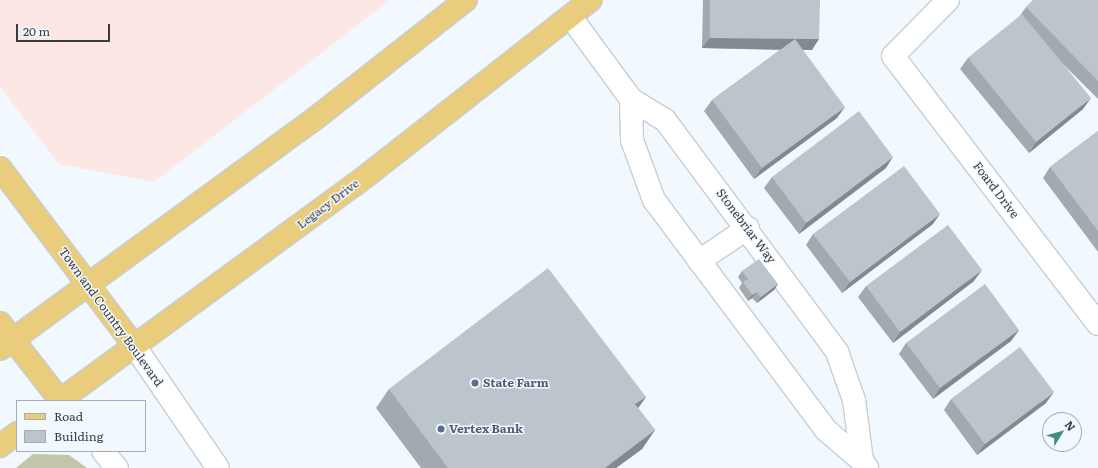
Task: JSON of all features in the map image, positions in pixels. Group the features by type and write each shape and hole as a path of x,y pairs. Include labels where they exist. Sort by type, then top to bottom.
{"main road":[{"path":"59,400 4,337 86,284 312,122 466,0"},
{"name":"Legacy Drive","path":"61,400 133,344 350,188 565,8 591,0"},
{"name":"Town and Country Boulevard","path":"0,168 86,284 133,344"},
{"path":"0,446 16,434"}],"street":[{"name":"Foard Drive","path":"948,0 894,56 1098,324"},
{"name":"Stonebriar Way","path":"565,8 631,99 666,120 748,228 837,352 854,400 864,465"},
{"path":"631,99 632,140 654,200 826,430 864,465"},
{"path":"700,261 748,228"},
{"name":"Town and Country Boulevard","path":"133,344 218,468"},
{"path":"104,452 117,468"}],"shaded area":[{"path":"0,0 390,0 154,182 59,164 0,87"}],"green space":[{"path":"33,454 69,455 87,468 16,468"}],"building":[{"path":"710,0 820,0 819,39 710,38"},
{"path":"1033,0 1098,0 1098,81 1026,7"},
{"path":"1022,14 1091,98 1036,142 968,58"},
{"path":"795,39 845,107 762,168 712,100"},
{"path":"859,111 893,157 806,223 772,177"},
{"path":"1098,131 1098,231 1050,167"},
{"path":"904,166 940,214 850,282 813,234"},
{"path":"948,225 982,270 900,332 866,286"},
{"path":"759,259 778,284 761,297 757,292 752,295 743,282 748,279 742,271"},
{"path":"548,268 646,397 635,404 655,430 605,468 448,468 389,389"},
{"path":"985,284 1019,330 940,388 906,343"},
{"path":"1020,347 1054,392 985,444 951,399"}],"place":[{"name":"State Farm","path":"475,383"},
{"name":"Vertex Bank","path":"441,429"}]}
